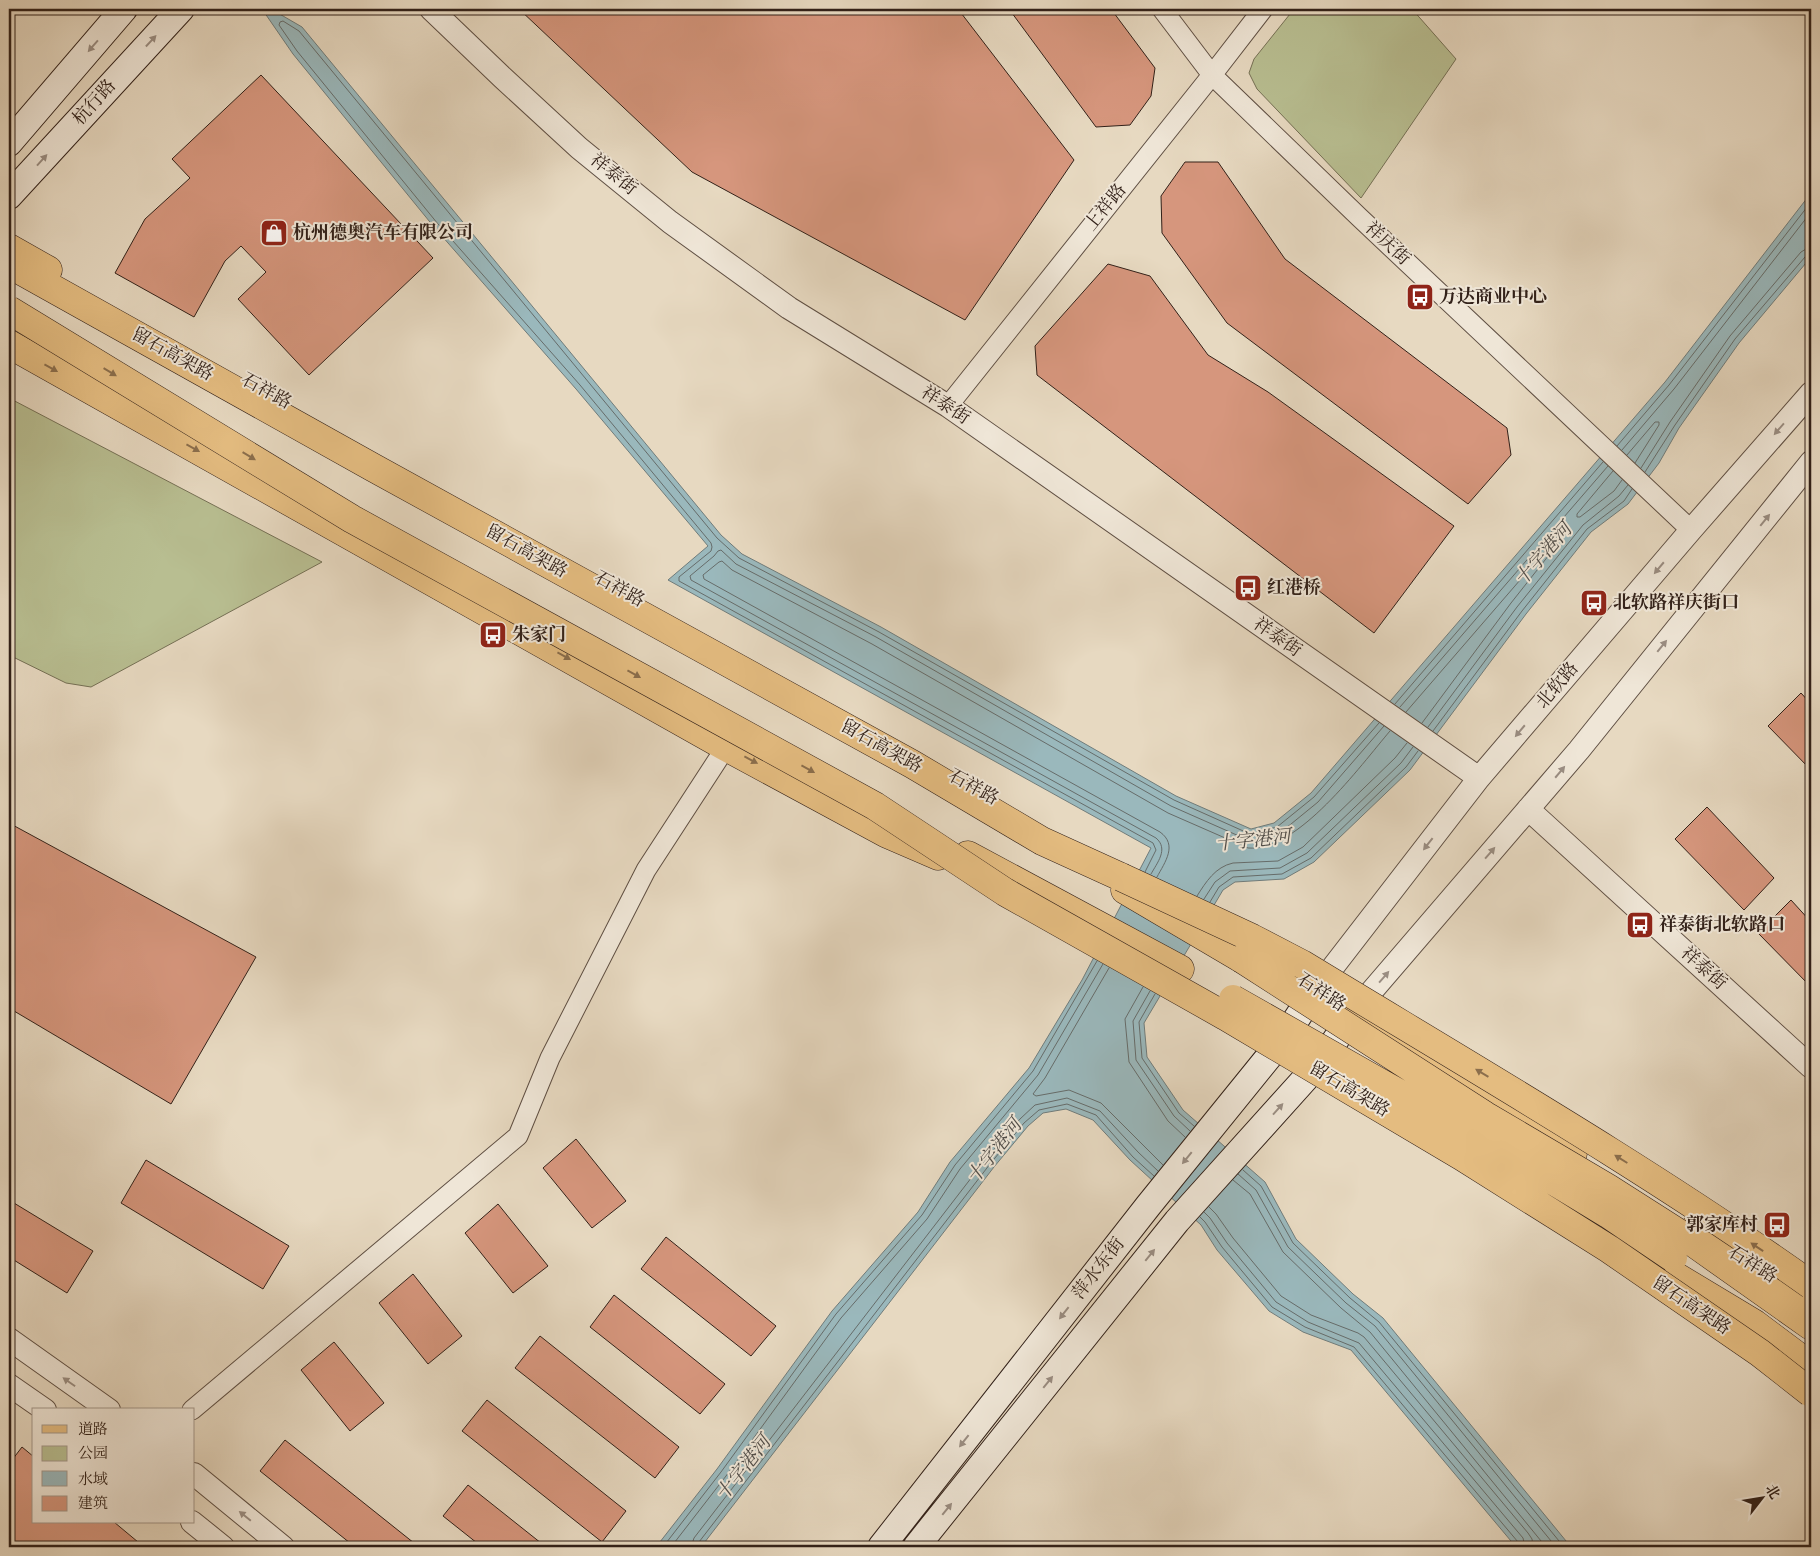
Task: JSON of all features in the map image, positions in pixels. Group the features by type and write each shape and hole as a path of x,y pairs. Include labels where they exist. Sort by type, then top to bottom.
{"main road":[{"path":"9,143 124,9"},
{"name":"杭行路","path":"9,196 181,9"},
{"name":"石祥路","path":"9,248 1220,926 1353,1014 1811,1302"},
{"name":"留石高架路","path":"9,264 374,468 912,764 1242,959 1486,1116 1608,1188 1674,1255 1811,1326"},
{"name":"留石高架路","path":"9,310 352,519 875,806 1180,969 1532,1168 1674,1255 1811,1353"},
{"path":"9,344 726,747 887,834 1011,888 1284,1038 1568,1205 1674,1255 1755,1324 1811,1366"},
{"name":"留石高架路","path":"875,806 1005,892 1225,1016 1461,1156 1616,1255 1760,1354 1811,1394"},
{"name":"留石高架路","path":"1042,841 1252,938 1302,964 1625,1162 1759,1248 1811,1285"},
{"name":"萍水东街","path":"881,1547 1148,1206 1284,1038 1316,989"},
{"name":"萍水东街","path":"916,1547 1177,1221 1322,1060 1353,1014"},
{"path":"1674,1255 1811,1374"},
{"path":"1748,1262 1811,1314"}],"street":[{"name":"祥泰街","path":"431,9 579,148 670,222 789,308 948,406 1479,778"},
{"name":"祥庆街","path":"1162,9 1212,75 1359,217 1691,530"},
{"name":"上祥路","path":"948,406 1263,9"},
{"name":"北软路","path":"1316,989 1479,778 1811,393"},
{"path":"1353,1014 1579,750 1811,462"},
{"path":"194,1408 518,1136 550,1058 646,870 726,747"},
{"name":"祥泰街","path":"1528,809 1808,1059"},
{"path":"9,1339 106,1408"},
{"path":"9,1385 41,1408"},
{"path":"195,1475 283,1547"},
{"path":"194,1524 223,1547"}],"green space":[{"path":"1294,9 1412,9 1456,59 1361,198 1257,89 1249,73 1254,59"},
{"path":"9,398 322,562 91,687 66,683 9,655"}],"water":[{"name":"十字港河","path":"262,9 271,9 302,27 721,535 742,554 881,627 1176,796 1251,829 1274,823 1311,793 1665,382 1811,193 1811,257 1739,343 1679,428 1659,463 1628,504 1591,532 1526,614 1410,770 1314,862 1284,879 1235,882 1223,890 1144,1023 1147,1057 1183,1110 1265,1182 1296,1239 1353,1294 1383,1318 1571,1547 1516,1547 1351,1350 1303,1332 1269,1311 1217,1250 1201,1225 1130,1160 1093,1120 1066,1109 1043,1113 1028,1126 994,1167 701,1547 656,1547 717,1469 832,1311 918,1212 950,1162 1029,1068 1082,980 1151,848 668,580 708,546 576,389 434,227 293,54"}],"building":[{"path":"519,9 958,9 1074,160 965,320 692,172"},
{"path":"1009,9 1111,9 1155,68 1151,96 1130,125 1096,127"},
{"name":"杭州德奥汽车有限公司","path":"261,75 433,258 309,375 238,299 266,272 241,246 225,261 194,317 115,273 145,219 190,178 172,159"},
{"path":"1185,162 1218,162 1285,259 1507,428 1511,455 1468,504 1227,323 1162,233 1161,196"},
{"path":"1108,264 1150,276 1208,355 1268,392 1454,526 1374,633 1037,375 1035,346"},
{"path":"1801,693 1811,704 1811,770 1768,726"},
{"path":"1707,807 1774,878 1744,910 1675,839"},
{"path":"9,823 256,957 171,1104 9,1008"},
{"path":"1791,900 1811,922 1811,987 1758,933"},
{"path":"576,1139 626,1201 592,1228 543,1168"},
{"path":"146,1160 289,1246 263,1289 121,1203"},
{"path":"9,1200 93,1251 67,1293 9,1257"},
{"path":"498,1204 548,1266 513,1293 465,1233"},
{"path":"666,1237 776,1326 751,1356 641,1269"},
{"path":"413,1274 462,1336 428,1364 379,1303"},
{"path":"614,1295 725,1384 700,1414 590,1327"},
{"path":"540,1336 679,1447 655,1478 515,1368"},
{"path":"334,1342 384,1403 350,1431 301,1370"},
{"path":"487,1400 626,1511 602,1542 462,1431"},
{"path":"285,1440 419,1547 355,1547 260,1471"},
{"path":"22,1447 32,1455 32,1524 116,1524 144,1547 9,1547 9,1464"},
{"path":"468,1485 546,1547 482,1547 443,1516"}],"place":[{"name":"杭州德奥汽车有限公司","path":"274,233"},
{"name":"万达商业中心","path":"1420,297"},
{"name":"红港桥","path":"1248,588"},
{"name":"北软路祥庆街口","path":"1594,603"},
{"name":"朱家门","path":"493,635"},
{"name":"祥泰街北软路口","path":"1640,925"},
{"name":"郭家库村","path":"1777,1225"}]}
